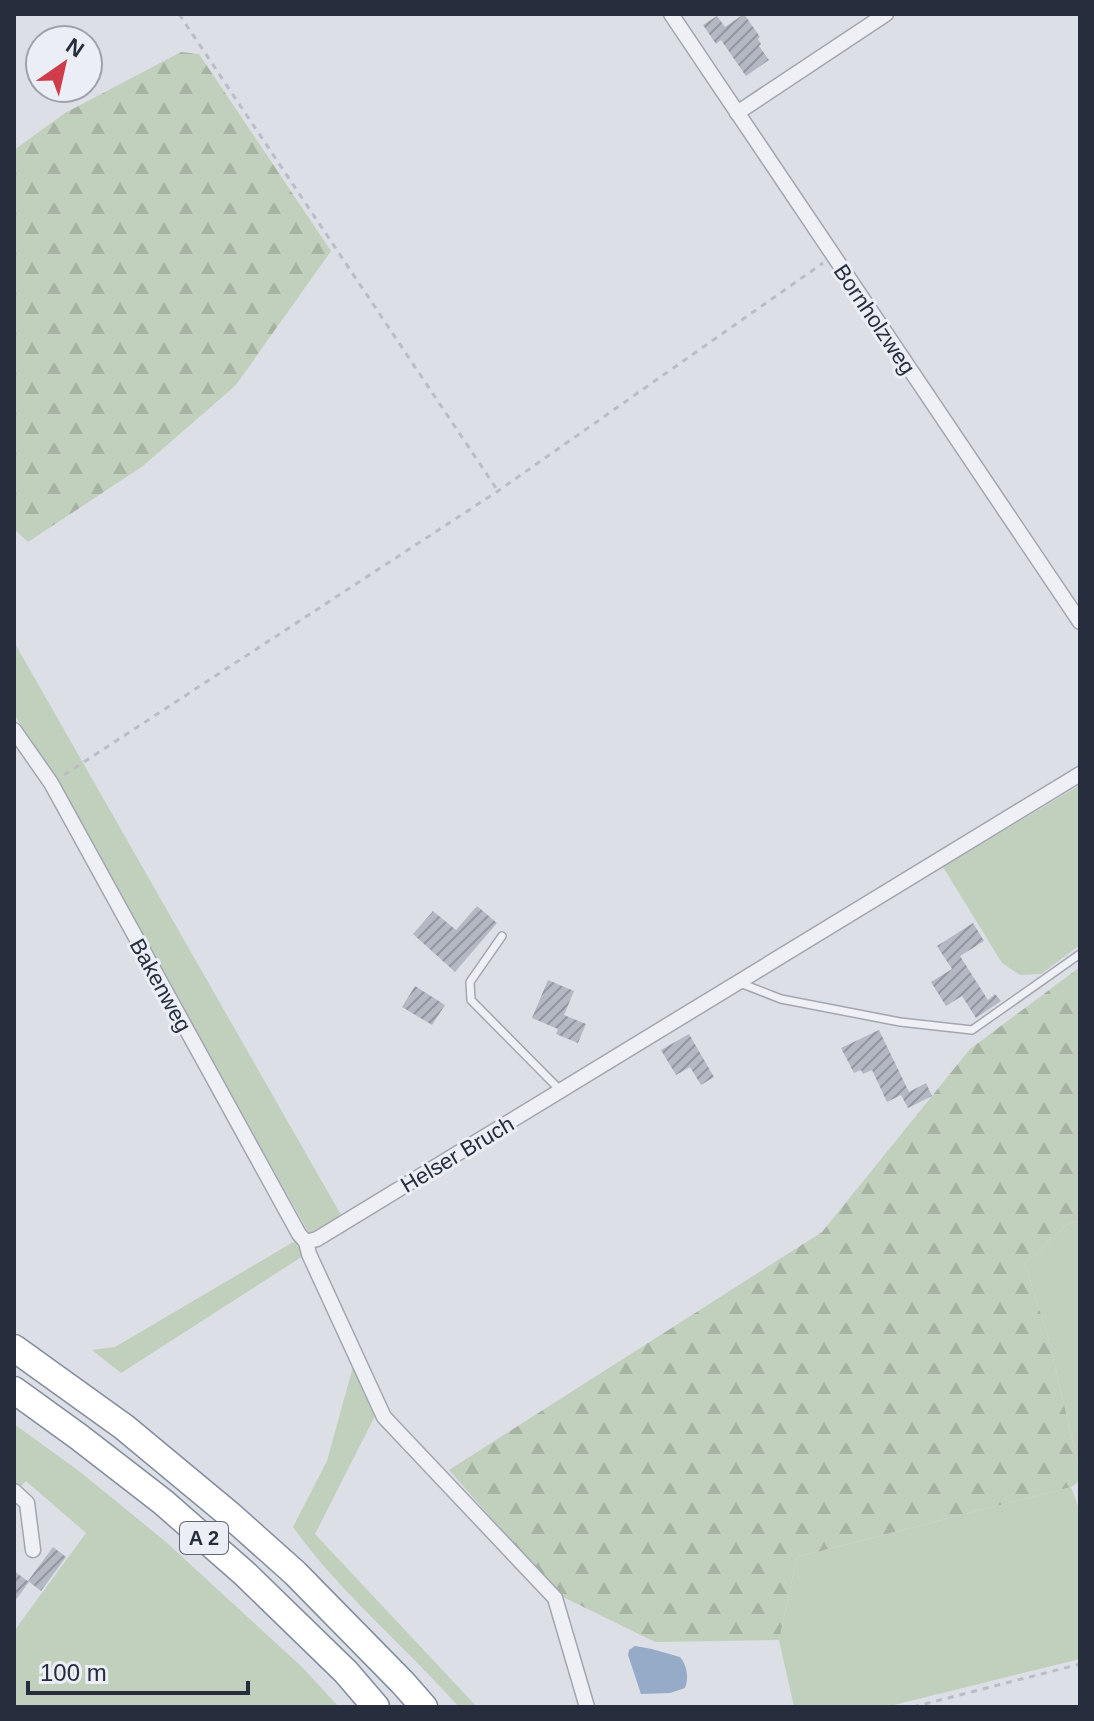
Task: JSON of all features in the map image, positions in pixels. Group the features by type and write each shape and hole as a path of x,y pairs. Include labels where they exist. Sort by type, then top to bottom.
{"highway":[{"name":"A 2","path":"14,1348 124,1427 230,1515 295,1573 424,1707"},
{"name":"A 2","path":"14,1390 175,1512 346,1672 376,1707"}],"street":[{"name":"Bornholzweg","path":"671,14 1080,622"},
{"path":"737,113 886,14"},
{"name":"Bakenweg","path":"14,730 51,783 306,1242"},
{"name":"Helser Bruch","path":"306,1242 317,1239 1080,774"},
{"path":"306,1242 384,1417 555,1598 587,1707"},
{"path":"14,1491 27,1503 33,1550"}],"lane":[{"path":"502,936 470,982 471,1000 561,1091"},
{"path":"740,983 781,999 900,1022 972,1030 1080,954"}],"path":[{"path":"179,14 498,491"},
{"path":"51,783 498,491 833,256"},
{"path":"913,1707 1080,1664"}],"green space":[{"path":"181,52 199,54 331,251 236,385 143,466 28,542 14,529 14,150 82,104 104,104 104,92"},
{"path":"14,642 341,1215 310,1235 59,787 14,714"},
{"path":"1080,785 1080,945 1041,974 1020,975 1002,963 943,867"},
{"path":"1080,967 1080,1220 1066,1225 1025,1264 1048,1337 1080,1472 1077,1483 797,1557 779,1640 655,1642 559,1595 449,1470 822,1232 970,1049"},
{"path":"1080,1220 1080,1472 1048,1337 1025,1264 1066,1225"},
{"path":"295,1241 303,1256 121,1373 92,1350 115,1347"},
{"path":"354,1363 378,1410 315,1534 477,1707 459,1707 352,1597 293,1527 327,1461"},
{"path":"14,1424 79,1471 166,1542 302,1667 339,1707 14,1707 14,1631 86,1533 26,1481 14,1493"},
{"path":"1071,1487 1080,1512 1080,1659 886,1707 794,1707 779,1640 797,1557"}],"water":[{"path":"635,1646 680,1657 687,1672 685,1688 670,1693 641,1694 628,1655"}],"building":[{"path":"744,14 760,37 759,46 769,60 746,76 721,40 716,44 703,25 717,16 725,27"},
{"path":"477,906 497,923 455,972 413,934 433,911 456,930"},
{"path":"973,923 984,941 960,956 988,1000 995,994 1001,1001 976,1018 962,996 946,1006 931,982 952,969 937,946"},
{"path":"548,980 574,991 564,1015 586,1024 578,1043 556,1034 558,1029 532,1018"},
{"path":"415,986 445,1005 432,1025 402,1007"},
{"path":"879,1030 909,1092 926,1083 932,1096 908,1108 901,1095 887,1102 872,1070 863,1074 861,1070 854,1073 841,1048"},
{"path":"689,1034 714,1077 701,1085 690,1067 676,1075 661,1050"},
{"path":"53,1547 66,1557 41,1591 28,1581"},
{"path":"14,1571 29,1582 14,1602"}]}
